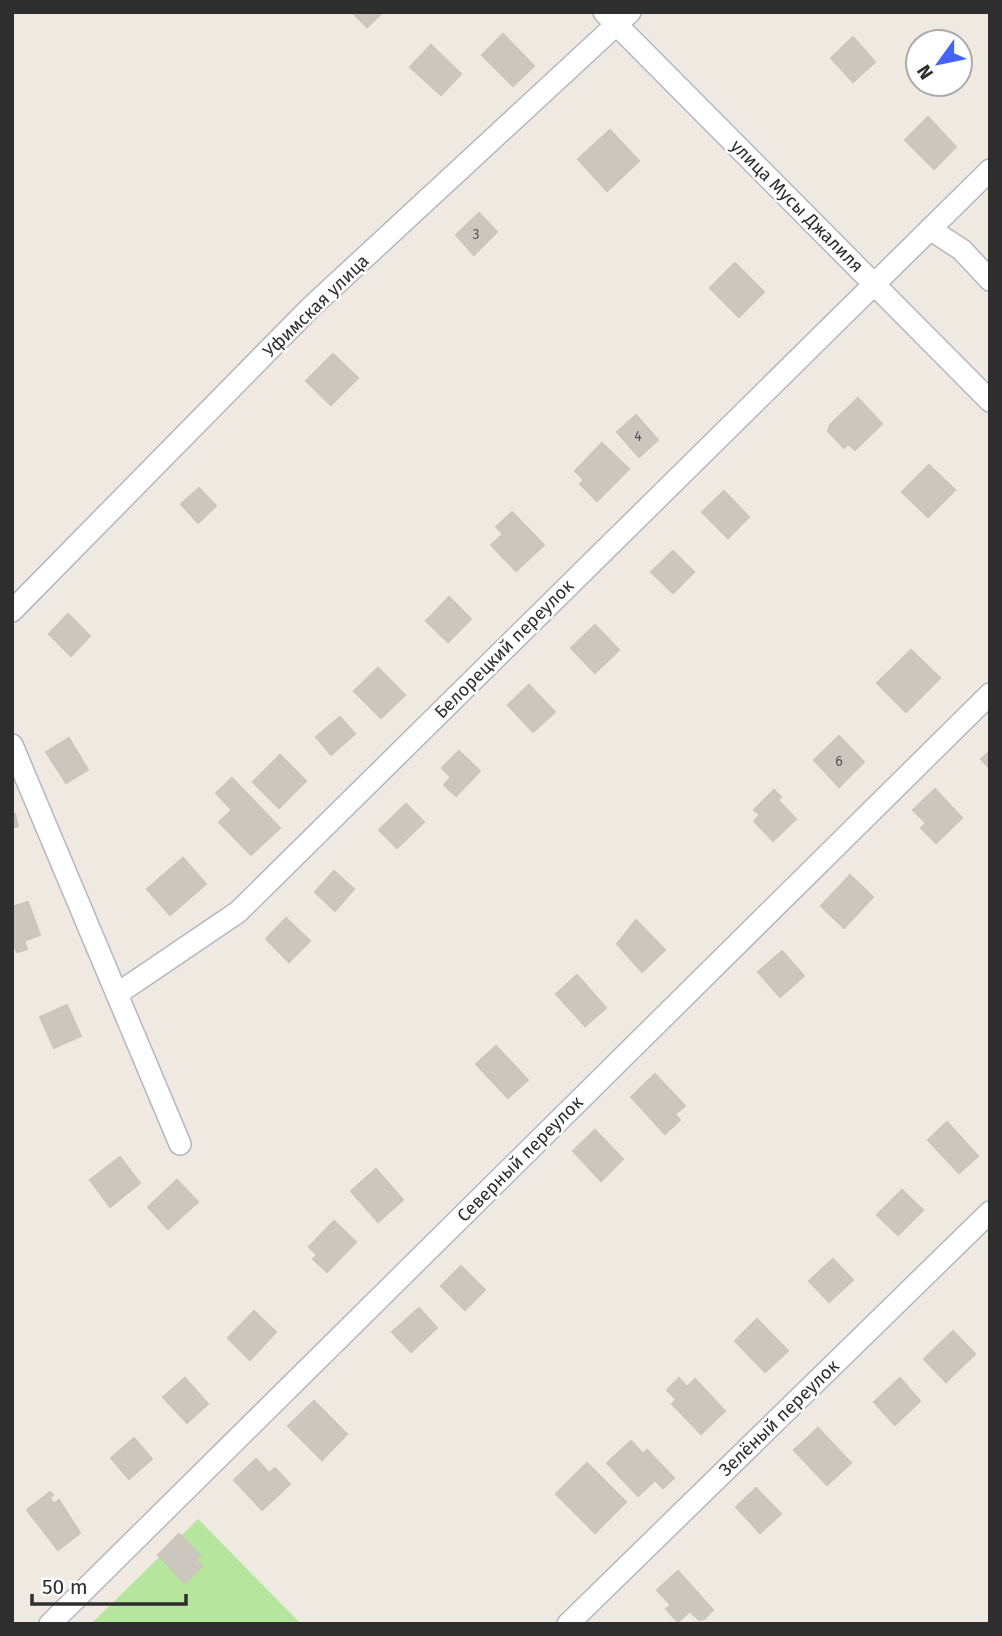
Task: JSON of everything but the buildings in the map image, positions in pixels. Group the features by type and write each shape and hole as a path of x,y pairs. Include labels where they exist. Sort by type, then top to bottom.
{"street":[{"name":"улица Мусы Джалиля","path":"617,17 990,401"},
{"name":"Уфимская улица","path":"12,611 310,308 617,17"},
{"name":"Белорецкий переулок","path":"117,994 238,912 990,170"},
{"path":"930,229 962,250 990,280"},
{"name":"Северный переулок","path":"50,1624 990,694"},
{"path":"12,746 180,1144"},
{"name":"Зелёный переулок","path":"568,1624 990,1212"}],"green space":[{"path":"198,1519 301,1624 91,1624"}]}
